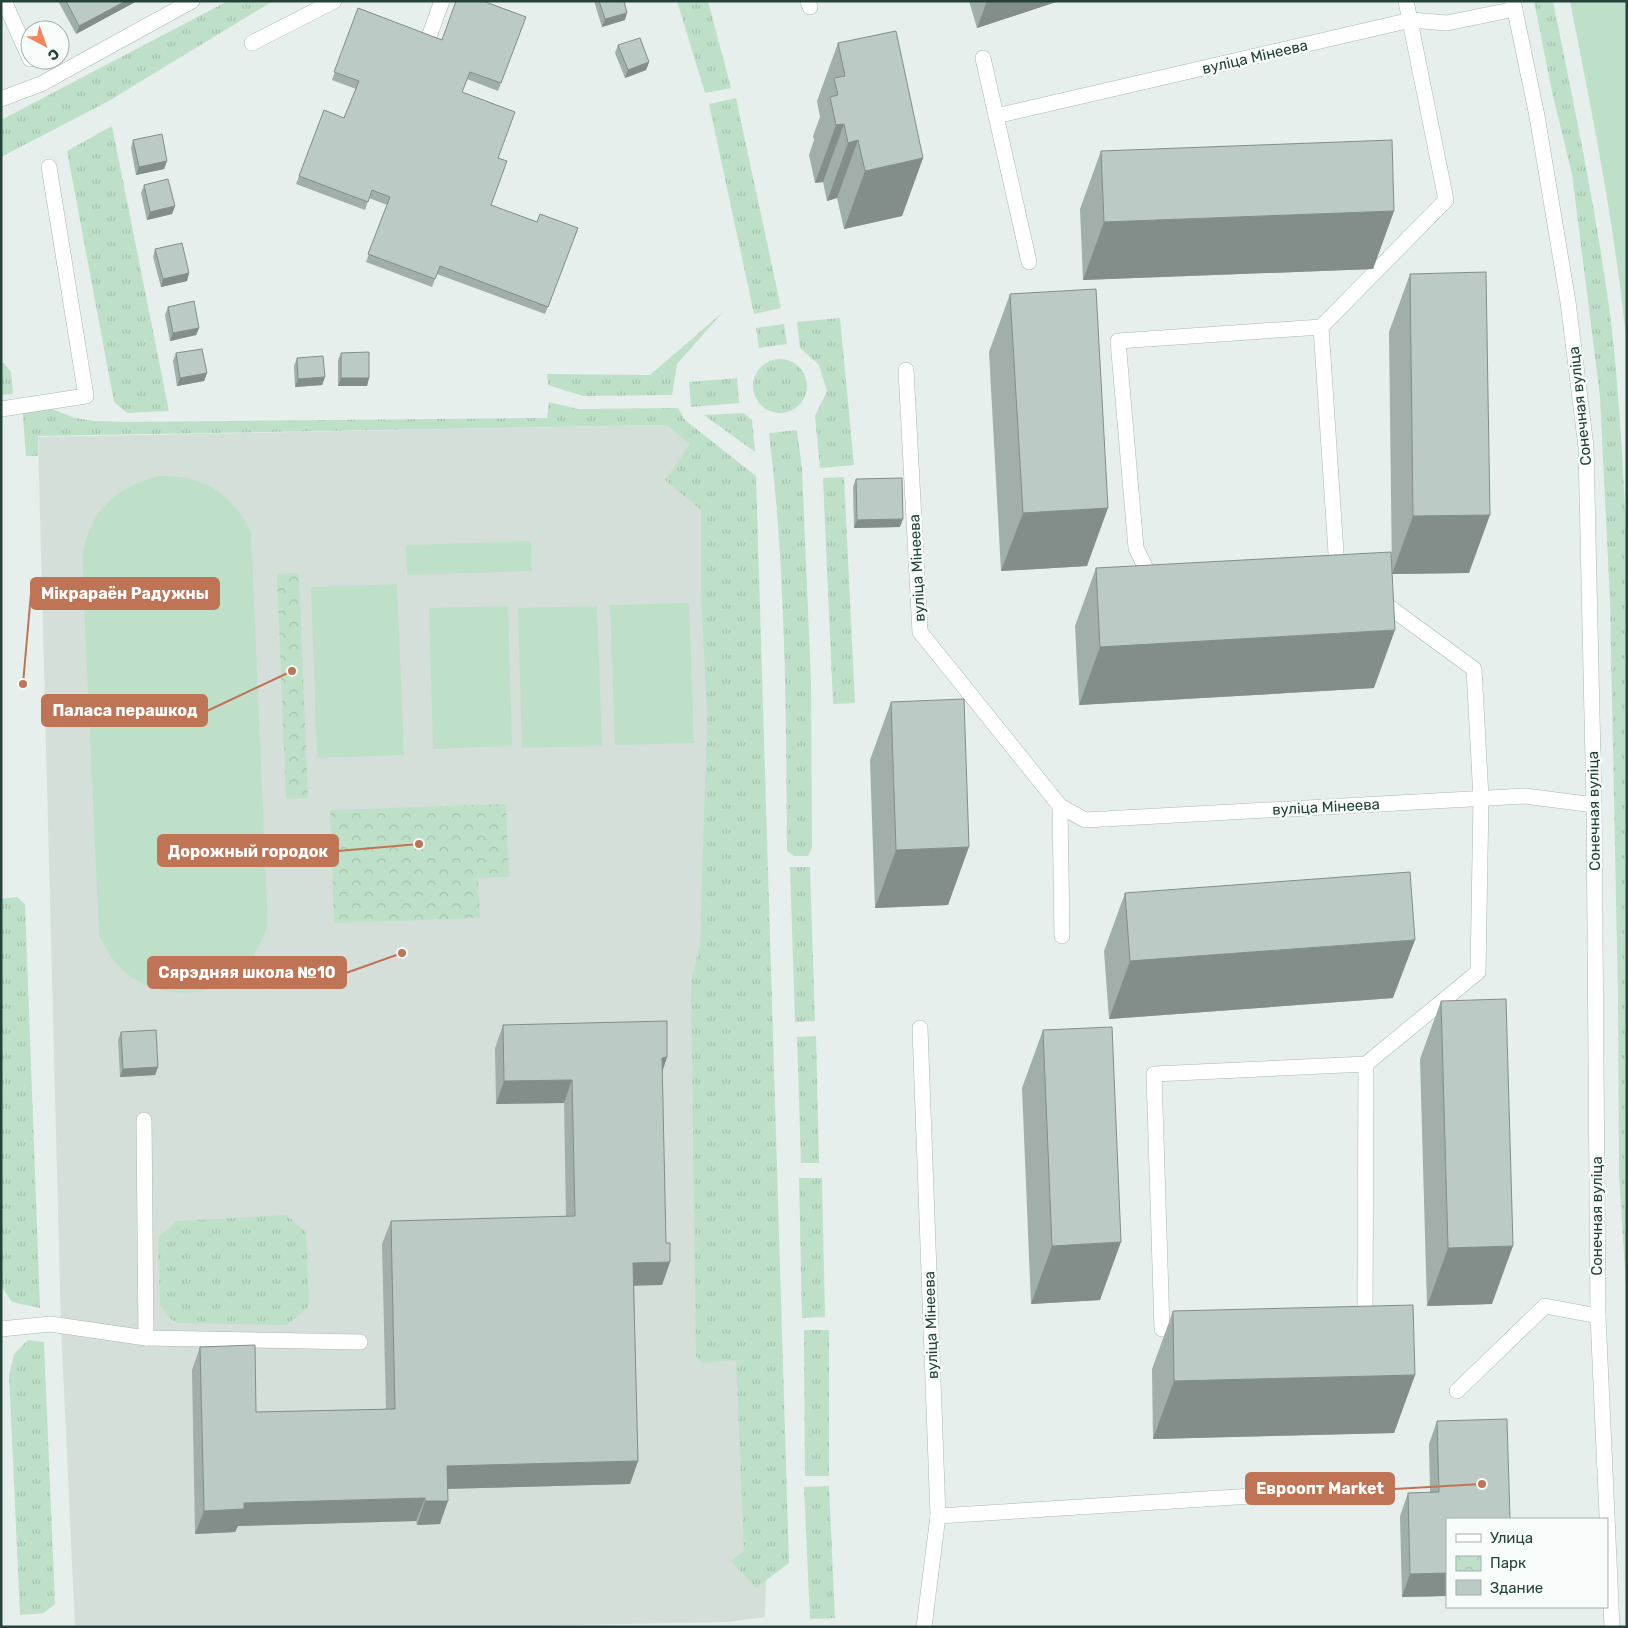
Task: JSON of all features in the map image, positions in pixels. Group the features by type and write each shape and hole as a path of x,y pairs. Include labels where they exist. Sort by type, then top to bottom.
{"street":[{"path":"4,1 20,37"},
{"path":"1,100 41,84 192,1"},
{"path":"252,44 334,1"},
{"path":"430,34 442,1"},
{"path":"1173,590 1149,575 1136,548 1118,341 1321,327 1446,200 1406,1"},
{"name":"вуліца Мінеева","path":"996,116 1411,20 1447,23 1514,5"},
{"name":"Сонечная вуліца","path":"1514,5 1540,134 1568,302 1586,447 1594,805 1598,1316 1607,1518"},
{"path":"983,58 1029,262"},
{"path":"35,70 41,84"},
{"path":"1,409 86,396 49,167"},
{"path":"1318,571 1341,571 1321,327"},
{"name":"вуліца Мінеева","path":"906,370 920,632 1060,806 1085,820 1525,796 1594,805"},
{"path":"1201,1328 1162,1329 1154,1074 1366,1064 1478,972 1480,798 1474,669 1361,586"},
{"path":"1060,806 1062,936"},
{"name":"вуліца Мінеева","path":"920,1028 938,1516 924,1624"},
{"path":"1346,1321 1365,1320 1366,1064"},
{"path":"144,1120 146,1338"},
{"path":"1457,1391 1545,1306 1598,1316"},
{"path":"1,1329 50,1324 146,1338 360,1342"},
{"path":"938,1516 1378,1488"},
{"name":"Сонечная вуліца","path":"1608,1538 1612,1627"}],"shaded area":[{"path":"666,425 737,480 766,1581 765,1617 727,1622 476,1627 75,1627 61,1327 38,437"}],"green space":[{"path":"228,1 273,1 107,102 1,157 1,120"},
{"path":"677,1 708,1 731,88 705,93"},
{"path":"1534,1 1553,1 1586,165 1612,329 1623,470 1627,555 1627,1303 1619,1174 1618,997 1610,601 1600,397 1572,174 1552,92"},
{"path":"1570,1 1627,1 1627,349 1610,218"},
{"path":"736,98 781,308 754,314 709,104"},
{"path":"112,126 169,411 127,413 114,402 67,151"},
{"path":"723,312 677,364 672,395 583,396 548,385 547,374 650,375"},
{"path":"840,318 854,465 820,468 815,416 827,391 819,365 800,348 797,322"},
{"path":"784,324 787,344 759,348 756,328"},
{"path":"775,359 785,359 795,363 803,371 807,386 803,401 795,409 785,413 775,413 765,409 757,401 753,391 753,381 757,371 765,363"},
{"path":"1,363 4,363 11,372 13,394 1,395"},
{"path":"737,378 739,403 691,407 689,382"},
{"path":"549,402 578,409 678,408 685,420 756,476 789,1563 756,1588 731,1561 744,1551 736,1360 702,1363 696,1356 691,980 700,944 707,719 701,590 701,510 665,480 690,444 666,425 38,436 38,456 26,456 22,404 52,409 75,418 125,422 547,418"},
{"path":"743,413 752,420 755,452 704,415"},
{"path":"797,430 802,469 811,680 812,848 808,856 794,856 787,851 782,590 775,485 769,433"},
{"path":"157,476 173,476 188,479 201,482 213,488 234,506 251,532 268,926 248,964 236,976 221,985 205,990 188,992 172,992 140,982 117,965 99,935 82,557 91,527 106,504 128,488"},
{"path":"844,477 855,703 833,704 823,478"},
{"path":"531,541 532,571 407,575 406,545"},
{"path":"299,573 308,798 286,799 277,574"},
{"path":"397,584 404,755 317,758 311,587"},
{"path":"689,603 694,743 615,745 610,605"},
{"path":"508,606 512,746 433,749 429,608"},
{"path":"597,606 602,746 522,748 518,608"},
{"path":"506,804 509,877 478,878 480,918 334,923 330,810"},
{"path":"790,867 810,867 815,1021 795,1022"},
{"path":"17,897 25,904 40,1308 12,1302 2,1287 1,899"},
{"path":"816,1036 819,1163 801,1163 797,1037"},
{"path":"799,1178 822,1178 825,1317 802,1318"},
{"path":"286,1215 306,1232 309,1306 287,1325 177,1323 168,1317 160,1305 158,1237 177,1221"},
{"path":"804,1330 829,1330 829,1476 805,1476"},
{"path":"28,1340 44,1342 55,1604 44,1613 20,1615 9,1375 14,1354"},
{"path":"829,1486 835,1618 810,1619 804,1487"}],"building":[{"path":"66,1 126,1 79,26"},
{"path":"456,1 483,1 526,17 501,83 470,72 462,92 515,112 498,158 507,161 491,205 537,222 540,214 578,228 548,307 440,266 435,279 368,254 390,197 372,190 368,202 299,176 324,110 344,118 359,81 334,72 358,8 442,40"},
{"path":"599,1 624,1 627,13 605,19"},
{"path":"896,31 923,158 865,171 858,140 848,143 844,124 836,125 830,97 838,95 834,78 845,76 838,43"},
{"path":"640,38 649,62 628,70 618,45"},
{"path":"162,134 167,161 139,167 133,140"},
{"path":"1392,140 1394,211 1104,222 1101,151"},
{"path":"168,179 175,206 150,212 144,185"},
{"path":"182,243 189,273 163,279 155,249"},
{"path":"1486,272 1490,515 1413,516 1410,274"},
{"path":"1096,289 1108,508 1023,513 1010,294"},
{"path":"194,301 199,328 173,333 168,307"},
{"path":"202,349 207,373 180,378 176,353"},
{"path":"369,352 369,378 341,378 341,353"},
{"path":"323,356 325,377 298,379 297,358"},
{"path":"902,478 903,519 857,520 856,479"},
{"path":"1391,552 1395,630 1100,647 1096,568"},
{"path":"964,699 969,847 896,850 891,702"},
{"path":"1410,872 1415,940 1130,961 1125,893"},
{"path":"1506,999 1513,1246 1448,1248 1441,1001"},
{"path":"667,1021 667,1057 662,1058 666,1243 670,1243 670,1262 633,1263 638,1461 447,1466 448,1501 425,1501 425,1498 244,1503 244,1509 204,1511 200,1347 255,1345 256,1412 395,1409 391,1221 575,1216 572,1080 504,1081 503,1025"},
{"path":"1112,1027 1121,1242 1052,1246 1043,1030"},
{"path":"156,1030 158,1067 123,1069 121,1032"},
{"path":"1413,1305 1415,1375 1174,1381 1173,1311"},
{"path":"1507,1419 1510,1518 1446,1518 1446,1573 1410,1574 1408,1493 1439,1492 1437,1421"}],"place":[{"name":"Паласа перашкод","path":"292,671"},
{"name":"Мікрараён Радужны","path":"23,684"},
{"name":"Дорожный городок","path":"419,844"},
{"name":"Сярэдняя школа №10","path":"402,953"},
{"name":"Евроопт Market","path":"1482,1484"}]}
